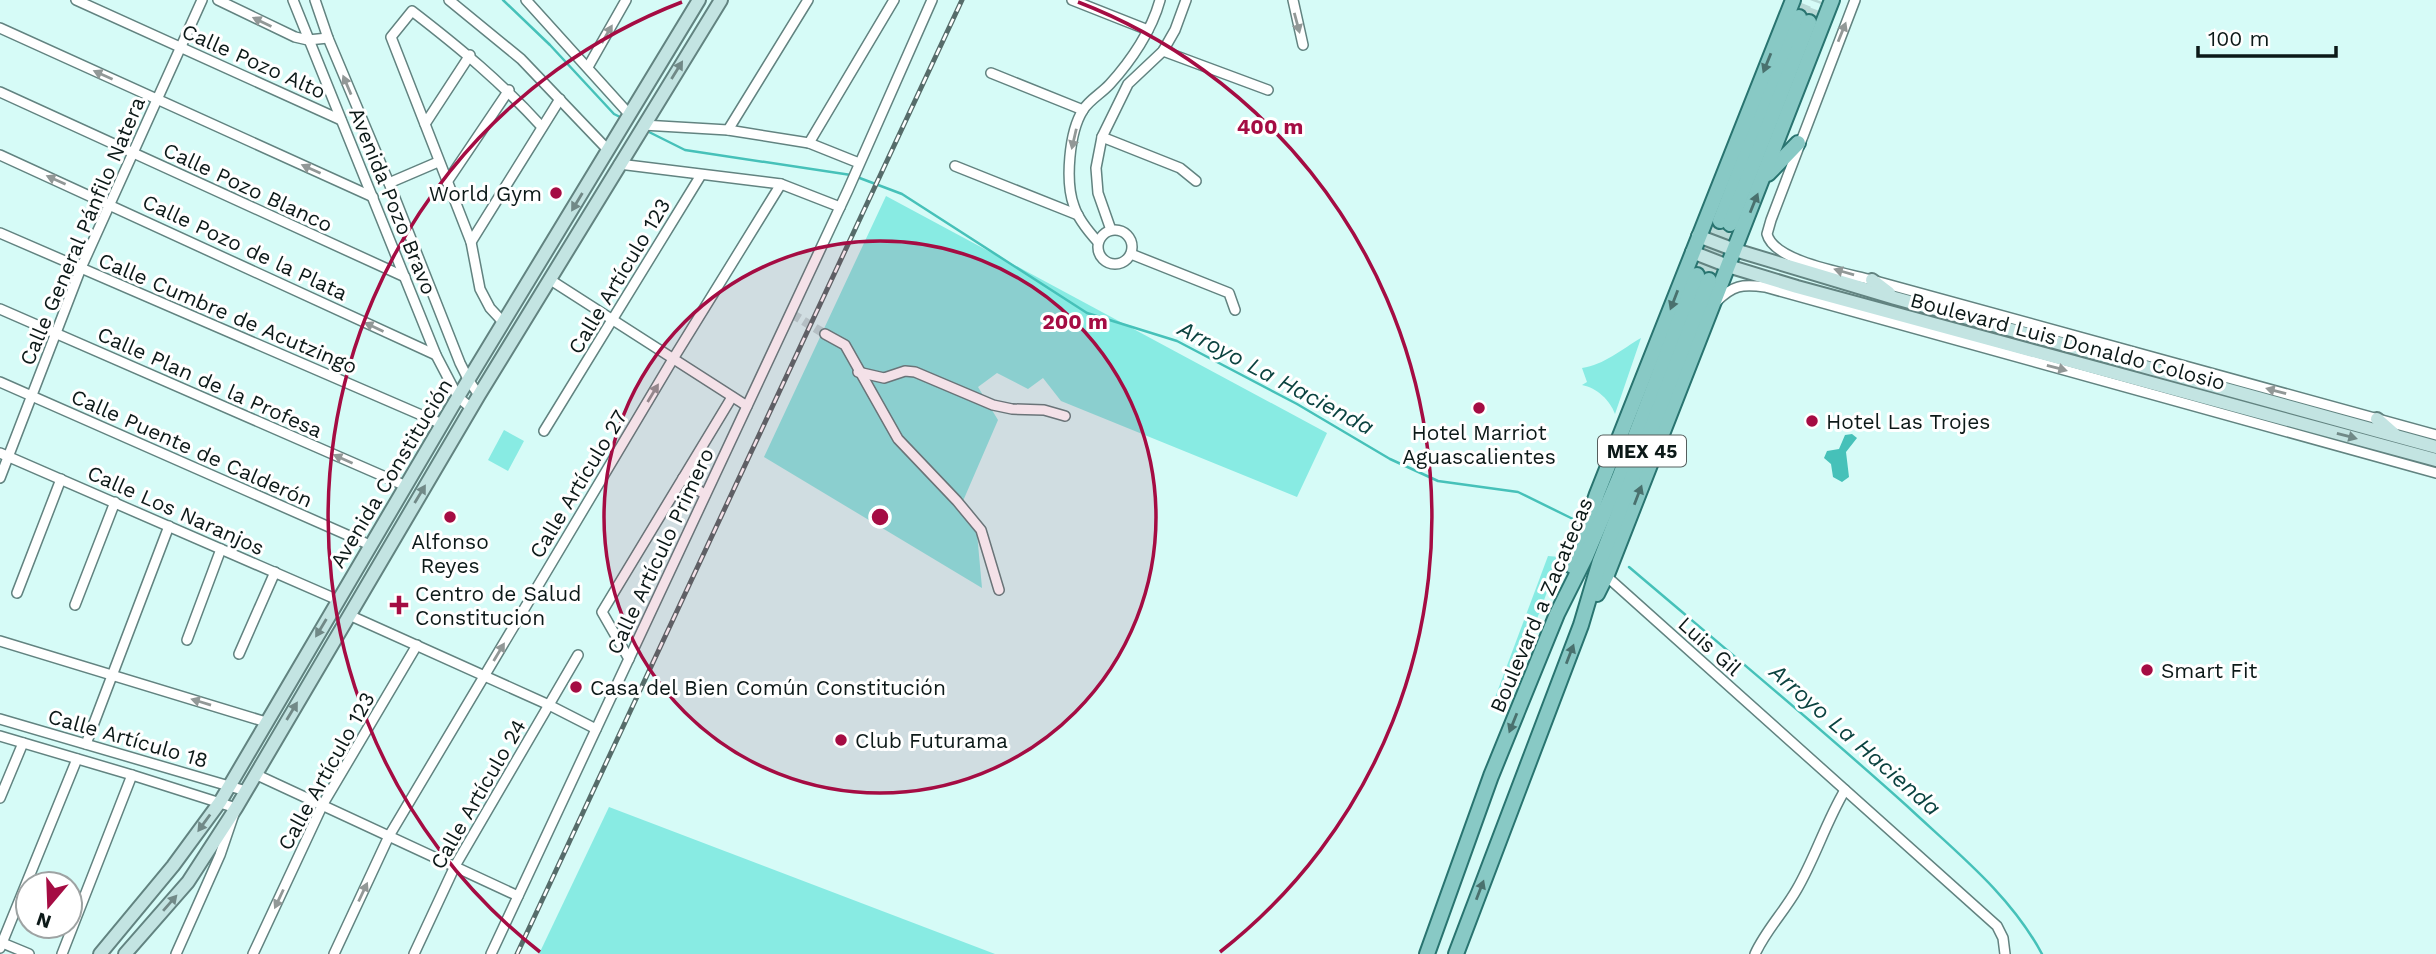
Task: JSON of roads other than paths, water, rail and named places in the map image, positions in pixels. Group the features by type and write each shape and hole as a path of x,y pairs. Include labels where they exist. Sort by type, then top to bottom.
{"main road":[{"name":"Avenida Constitución","path":"100,954 173,866 220,802 458,397 699,0"},
{"name":"Avenida Constitución","path":"125,954 188,882 236,808 471,408 721,0"},
{"path":"1557,614 1597,494 1793,0"},
{"path":"1602,572 1735,250 1832,0"},
{"path":"1725,223 1804,19"},
{"path":"1764,177 1798,143"},
{"name":"Boulevard Luis Donaldo Colosio","path":"1698,236 1735,250 1895,298 2279,404 2396,442 2436,460"},
{"name":"Boulevard Luis Donaldo Colosio","path":"1692,252 1797,288 2167,387 2396,442 2436,447"},
{"name":"Boulevard a Zacatecas","path":"1426,954 1491,776 1557,614 1586,556 1703,277 1602,572 1456,954"},
{"path":"1872,280 1895,298"},
{"path":"1797,288 1810,299"},
{"path":"1915,328 1929,323"},
{"path":"2021,333 2043,327"},
{"path":"2119,360 2159,380 2167,387 2191,388 2249,403 2279,404"},
{"path":"2373,455 2396,442 2377,419"}],"street":[{"name":"Calle Pozo Alto","path":"76,0 341,120"},
{"name":"Calle General Pánfilo Natera","path":"0,478 4,454 31,396 80,268 202,0"},
{"path":"218,0 286,33 308,40 328,38"},
{"name":"Avenida Pozo Bravo","path":"293,0 436,355 458,397 471,408"},
{"name":"Avenida Pozo Bravo","path":"315,0 328,38 469,381 479,395"},
{"path":"449,0 521,59 610,147"},
{"path":"526,0 588,67 628,116"},
{"path":"588,67 626,0"},
{"path":"728,130 808,0"},
{"path":"808,143 894,0"},
{"name":"Calle Artículo Primero","path":"491,954 791,314 932,0"},
{"path":"1072,0 1148,30"},
{"path":"1098,242 1073,204 1069,166 1074,135 1083,110 1117,75 1148,30 1160,0"},
{"path":"1111,230 1098,193 1096,168 1102,137 1128,84 1163,51 1175,30 1186,0"},
{"path":"1293,0 1303,45"},
{"path":"1798,143 1855,0"},
{"path":"503,323 480,289 471,242 391,37 412,11 470,55 509,90 542,127"},
{"path":"0,28 373,197"},
{"path":"1163,51 1268,90"},
{"path":"425,124 470,55"},
{"path":"991,73 1083,110"},
{"path":"1117,75 1128,84"},
{"path":"447,183 509,90"},
{"name":"Calle Pozo Blanco","path":"0,93 405,278"},
{"path":"471,242 560,99"},
{"path":"642,126 728,130 808,143 857,167"},
{"path":"1102,137 1180,168 1196,181"},
{"name":"Boulevard Luis Donaldo Colosio","path":"1798,143 1767,234 1777,249 1791,257 2436,435"},
{"name":"Calle Pozo de la Plata","path":"0,155 436,355"},
{"path":"389,183 438,162"},
{"path":"619,164 781,184 840,207"},
{"path":"956,166 1078,215"},
{"name":"Calle Artículo 123","path":"544,431 701,175"},
{"name":"Calle Artículo 27","path":"334,954 389,836 673,359 781,184"},
{"path":"1111,230 1122,231 1130,238 1131,254 1117,264 1106,262 1098,253 1098,242 1105,232 1111,230"},
{"name":"Calle Cumbre de Acutzingo","path":"0,233 442,425"},
{"path":"1131,254 1229,293 1235,310"},
{"path":"549,279 747,406"},
{"name":"Boulevard Luis Donaldo Colosio","path":"1712,306 1731,289 1750,285 1810,299 2436,473"},
{"name":"Calle Plan de la Profesa","path":"0,309 406,486"},
{"path":"825,334 845,345 898,439 981,530 999,590"},
{"path":"858,372 884,378 905,371 915,372 993,405 1012,410 1044,410 1065,416"},
{"name":"Calle Puente de Calderón","path":"0,383 370,545"},
{"path":"629,659 602,612 732,397"},
{"name":"Calle Los Naranjos","path":"4,454 338,600"},
{"path":"682,478 705,495"},
{"path":"17,593 61,479"},
{"path":"75,605 115,502"},
{"path":"86,744 169,526"},
{"path":"187,640 221,549"},
{"path":"239,654 275,572"},
{"name":"Luis Gil","path":"1602,572 1997,926 2003,938 2005,954"},
{"path":"349,615 596,729"},
{"path":"0,641 266,722"},
{"name":"Calle Artículo 123","path":"253,954 323,804 417,645"},
{"name":"Calle Artículo 24","path":"414,954 455,866 578,654"},
{"name":"Calle Artículo 18","path":"0,719 246,791"},
{"name":"Calle Artículo 18","path":"0,736 236,808"},
{"path":"0,798 23,743"},
{"path":"29,954 1,944 77,759"},
{"path":"255,774 518,896"},
{"path":"62,954 132,775"},
{"path":"1755,954 1760,942 1798,887 1830,815 1845,790"},
{"path":"176,954 220,855 236,808"}],"waterway":[{"name":"Arroyo La Hacienda","path":"503,0 550,45 614,114 622,118"},
{"name":"Arroyo La Hacienda","path":"647,131 685,150 851,175"},
{"name":"Arroyo La Hacienda","path":"857,177 902,194 1087,313 1177,341 1297,404 1390,459 1438,481 1518,492 1573,519"},
{"name":"Arroyo La Hacienda","path":"1629,567 1838,745 1963,857 2014,912 2042,954"}],"tunnel":[{"path":"1799,17 1806,0"},
{"path":"1809,22 1817,0"},
{"path":"1697,275 1720,221"},
{"path":"1709,280 1730,224"},
{"path":"792,314 825,334"}],"railway":[{"path":"517,954 962,0"}],"place":[{"name":"World Gym","path":"556,193"},
{"name":"Hotel Marriot Aguascalientes","path":"1479,408"},
{"name":"Hotel Las Trojes","path":"1812,421"},
{"name":"Alfonso Reyes","path":"450,517"},
{"name":"Centro de Salud Constitucion","path":"399,605"},
{"name":"Smart Fit","path":"2147,670"},
{"name":"Casa del Bien Común Constitución","path":"576,687"},
{"name":"Club Futurama","path":"841,740"}]}
